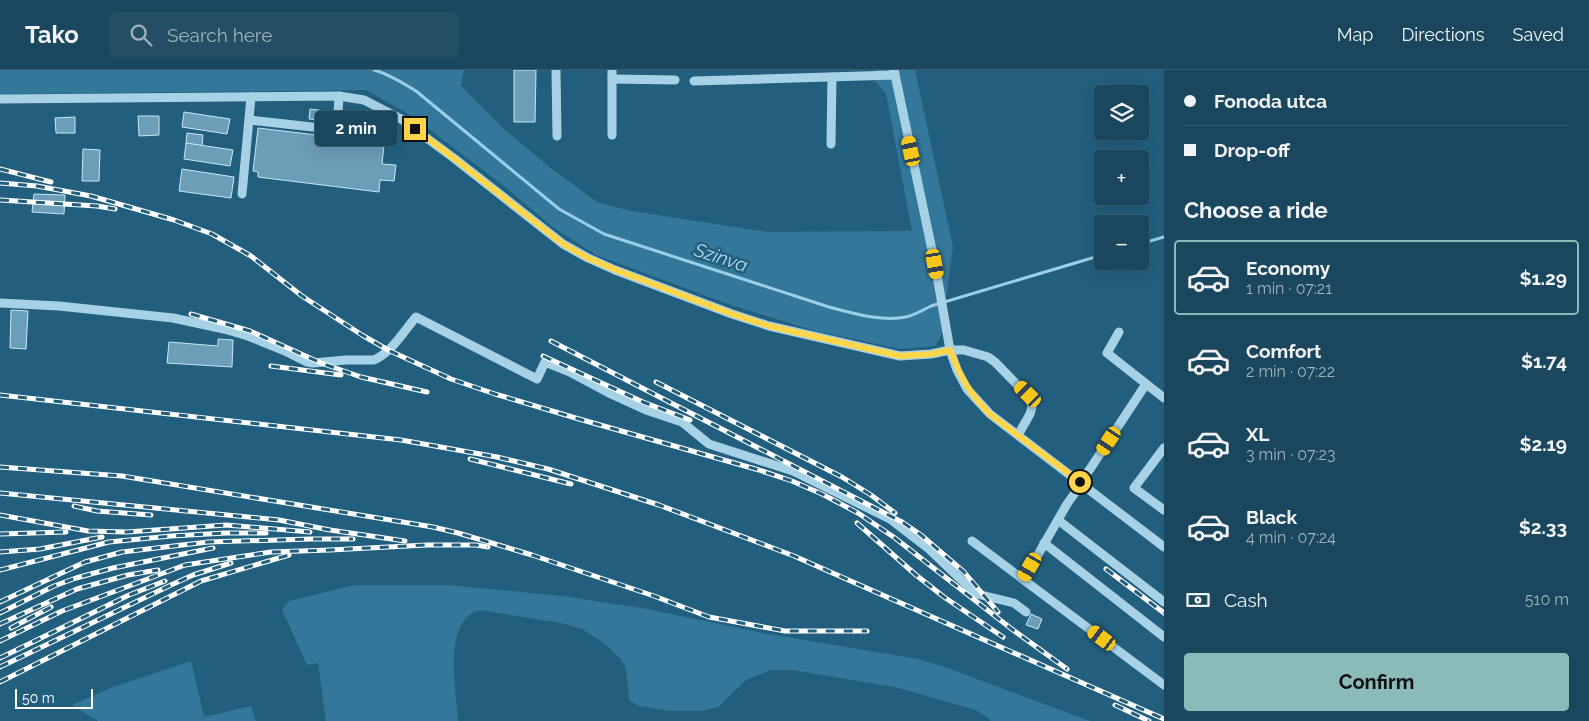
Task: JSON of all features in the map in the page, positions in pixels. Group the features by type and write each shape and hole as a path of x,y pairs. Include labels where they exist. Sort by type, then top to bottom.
{"street":[{"path":"556,70 557,136"},
{"path":"694,81 894,72 939,286 950,350 962,380 974,397 990,414 1164,547"},
{"path":"612,135 612,74 675,80"},
{"path":"831,144 832,76"},
{"path":"338,130 340,96"},
{"path":"0,99 340,96 364,100 401,118 563,244 588,258 616,270 769,326 900,356 932,354 950,350 971,351 988,357 1030,398 1032,407 1026,424 1018,435"},
{"path":"242,194 251,97"},
{"path":"249,120 348,131"},
{"path":"0,303 59,306 180,320 240,334 313,363 374,360 394,344 416,317 537,379 545,362 570,372 646,410 682,422 709,444 793,471 890,520 929,549 973,592 1014,603 1026,612"},
{"path":"1119,332 1107,353 1164,398"},
{"path":"1024,579 1067,504 1146,384"},
{"path":"1164,448 1134,488 1164,510"},
{"path":"1058,520 1164,602"},
{"path":"972,541 1164,685"},
{"path":"1044,543 1164,637"}],"shaded area":[{"path":"0,70 464,70 461,86 505,130 552,169 597,202 631,211 767,232 912,231 886,93 875,81 875,70 915,70 953,247 941,336 935,346 900,349 815,331 731,305 596,255 554,228 504,186 413,117 366,90 0,94"},
{"path":"355,585 447,585 563,596 647,609 763,633 917,659 939,665 1090,721 991,721 976,710 899,688 793,670 771,670 746,680 718,707 702,711 670,711 639,706 629,700 626,668 620,658 604,643 582,629 561,623 480,610 468,616 460,627 456,641 454,676 458,721 326,721 318,663 307,665 282,610 289,601"},
{"path":"191,661 204,717 251,706 256,721 98,721 72,705 113,687"}],"building":[{"path":"514,70 536,70 535,122 514,122"},
{"path":"310,109 325,111 324,121 309,119"},
{"path":"184,112 230,119 227,134 182,127"},
{"path":"138,116 159,116 159,135 139,136"},
{"path":"75,117 75,133 56,133 55,118"},
{"path":"352,122 386,126 382,164 396,165 394,181 380,180 379,192 258,177 258,172 253,171 258,128 350,139"},
{"path":"187,133 203,135 202,146 186,143"},
{"path":"186,143 233,150 230,166 184,159"},
{"path":"83,149 100,150 99,181 82,181"},
{"path":"182,169 234,177 231,198 179,191"},
{"path":"34,194 65,195 64,214 32,212"},
{"path":"11,310 28,311 26,349 10,348"},
{"path":"218,339 233,340 232,367 167,363 169,342 218,346"},
{"path":"1031,614 1042,619 1038,629 1026,625"}],"waterway":[{"name":"Szinva","path":"374,70 390,76 416,91 559,209 604,234 848,312 877,318 906,317 931,306 1094,257"},
{"name":"Szinva","path":"1149,241 1164,237"}],"railway":[{"path":"0,169 51,182"},
{"path":"0,183 37,186 91,196 174,220 212,234 251,256 302,296 362,335 388,350 451,379 579,419 759,470 822,494 858,513 895,538 1013,630 1067,669"},
{"path":"0,200 97,206 115,209"},
{"path":"191,314 250,331 321,363 361,377 427,392"},
{"path":"551,341 902,522 921,535 964,572 998,612"},
{"path":"543,356 643,402 690,420"},
{"path":"271,366 341,375"},
{"path":"656,382 842,477 895,513"},
{"path":"0,395 401,440 497,457 548,469 659,505 794,556 1164,719"},
{"path":"470,459 571,484"},
{"path":"0,467 122,476 433,527 532,555 654,596 709,617 785,631 867,631"},
{"path":"0,493 279,520 405,541"},
{"path":"74,506 97,511 151,515"},
{"path":"0,515 88,531 127,532 226,525 310,532"},
{"path":"857,523 944,597 1003,637"},
{"path":"0,534 66,532"},
{"path":"0,570 109,542 171,536 266,533"},
{"path":"0,552 40,549 102,537"},
{"path":"0,602 85,562 122,552 208,542 353,539"},
{"path":"0,641 62,611 185,565 271,552 427,545 476,545 488,547"},
{"path":"0,613 54,586 76,578 113,568 213,548"},
{"path":"0,682 201,581 289,555"},
{"path":"0,667 193,575 231,563"},
{"path":"1106,569 1164,613"},
{"path":"0,624 77,589 128,575 158,570"},
{"path":"0,658 129,595 165,581"},
{"path":"11,628 51,607"},
{"path":"1115,705 1149,721"}],"route":[{"path":"415,129 563,244 588,258 616,270 769,326 900,356 932,354 950,350 967,389 982,406 1080,482"}]}
